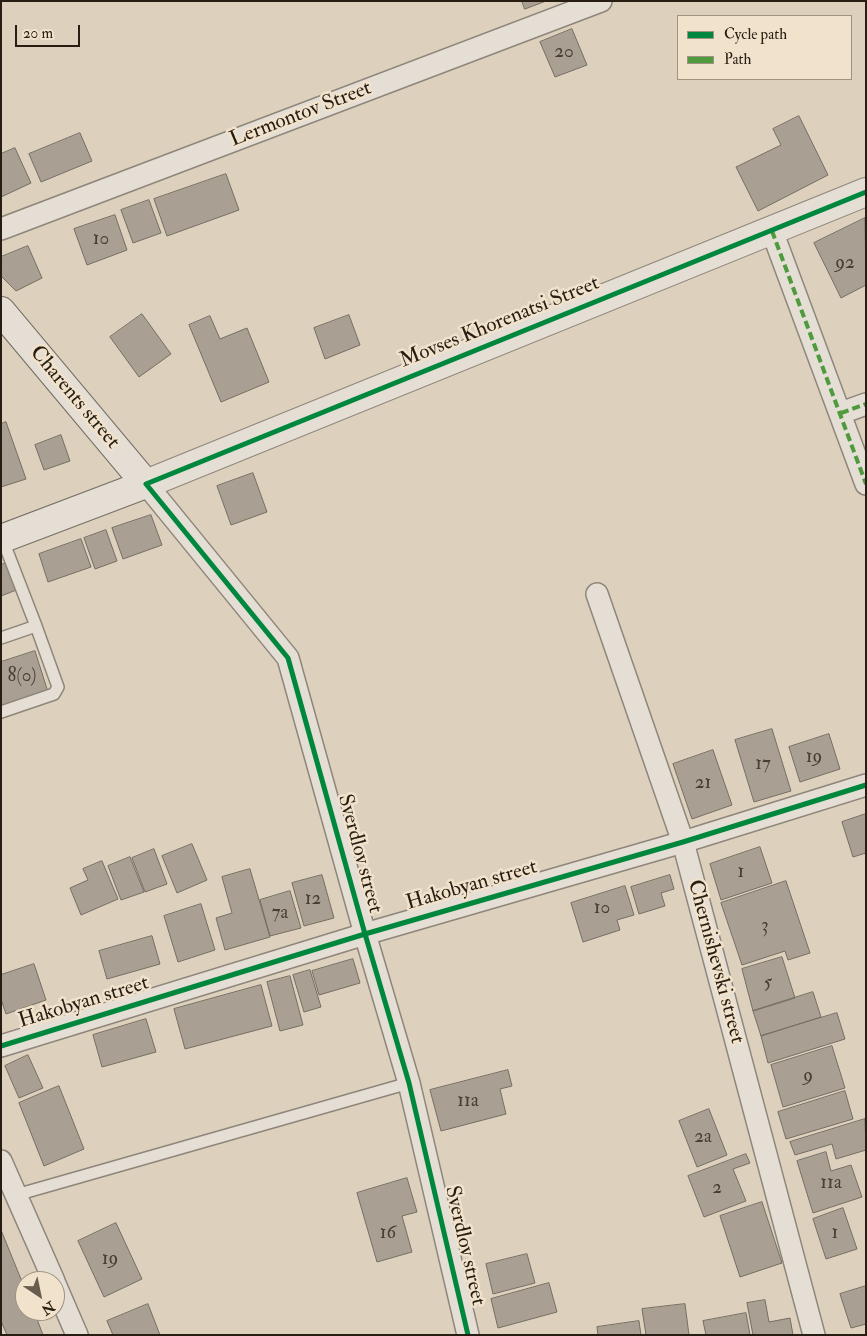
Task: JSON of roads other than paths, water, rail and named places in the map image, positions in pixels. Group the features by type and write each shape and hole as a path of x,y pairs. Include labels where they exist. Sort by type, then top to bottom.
{"street":[{"name":"Lermontov Street","path":"1,229 602,1"},
{"name":"Movses Khorenatsi Street","path":"2,538 146,484 866,192"},
{"path":"772,231 866,484"},
{"name":"Charents street","path":"1,311 146,484"},
{"path":"840,413 866,404"},
{"name":"Sverdlov street","path":"146,484 288,658 365,934 410,1083 468,1335"},
{"name":"Chernishevski street","path":"597,594 683,842 814,1335"},
{"name":"Hakobyan street","path":"1,1046 365,934 683,842 866,785"},
{"path":"1,1161 49,1271"},
{"path":"65,1306 78,1335"}],"lane":[{"path":"1,712 54,694 58,687 2,538"},
{"path":"1,638 36,626"},
{"path":"16,1196 410,1083"}]}
